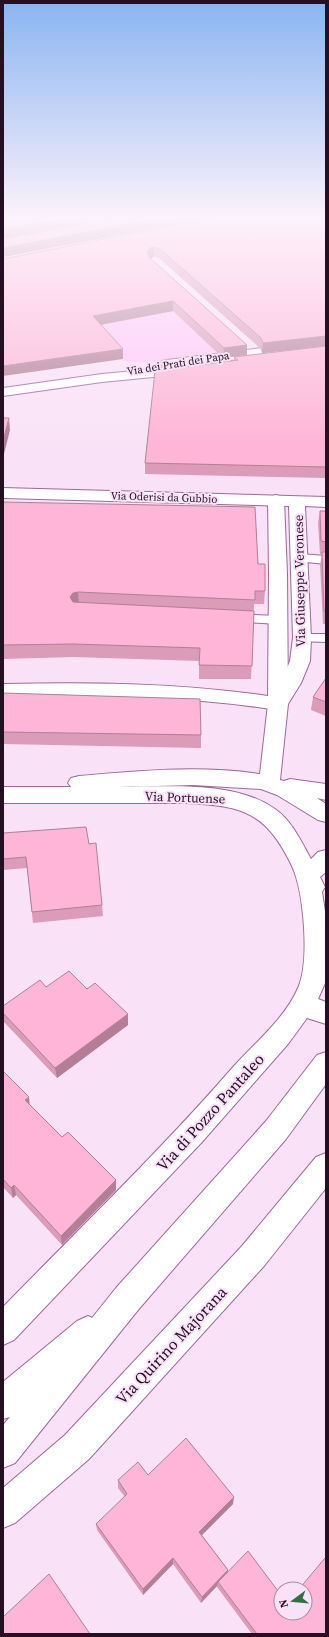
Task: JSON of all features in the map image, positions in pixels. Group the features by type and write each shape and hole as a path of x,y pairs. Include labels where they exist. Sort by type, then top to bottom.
{"street":[{"path":"243,342 254,352"},
{"name":"Via dei Prati dei Papa","path":"102,378 140,368 254,352 326,344"},
{"name":"Via dei Prati dei Papa","path":"3,392 102,378 196,368 326,351"},
{"name":"Via Oderisi da Gubbio","path":"3,493 326,502"},
{"name":"Via Giuseppe Veronese","path":"269,784 278,704 278,574 276,500"},
{"name":"Via Giuseppe Veronese","path":"278,704 296,672 300,661 302,638 300,558 296,501"},
{"path":"3,690 70,689 170,691 278,704"},
{"name":"Via Portuense","path":"4,795 68,783 158,777 213,778 269,784 301,799 326,814"},
{"path":"269,784 326,792"},
{"name":"Via Portuense","path":"4,795 187,795 217,797 240,801 269,815 280,826 297,852 317,867 326,915"},
{"name":"Via di Pozzo Pantaleo","path":"3,1329 171,1156 235,1085 314,1010 317,961 317,867"},
{"path":"3,1452 127,1299 276,1130 326,1063"},
{"name":"Via Quirino Majorana","path":"3,1511 77,1447 253,1256 326,1166"},
{"path":"3,1402 127,1299"}],"lane":[{"path":"300,558 326,560"},
{"path":"219,617 278,620"},
{"path":"302,638 326,638"}],"shaded area":[{"path":"173,311 219,352 147,363 125,361 93,326"}],"building":[{"path":"3,292 188,292 247,345 224,348 173,301 93,316 123,349 3,366"},
{"path":"209,292 326,292 326,336 263,343 261,338"},
{"path":"326,346 326,467 145,463 155,371 238,360 234,357"},
{"path":"3,418 9,418 3,441"},
{"path":"3,502 255,507 258,564 265,564 265,591 255,591 255,600 78,592 73,593 70,597 73,602 254,611 252,666 199,665 200,648 73,644 3,645"},
{"path":"320,511 326,511 326,542 321,541"},
{"path":"322,552 326,552 326,611 324,611"},
{"path":"326,678 326,702 313,697"},
{"path":"3,693 200,699 201,735 3,732"},
{"path":"86,827 89,844 96,843 102,905 32,912 26,857 3,859 3,833"},
{"path":"69,971 87,989 95,983 128,1014 55,1068 3,1013 3,1006 40,980 46,987"},
{"path":"3,1071 29,1097 25,1100 62,1137 68,1132 116,1180 61,1236 14,1185 11,1188 3,1179"},
{"path":"186,1438 234,1497 199,1532 228,1570 202,1597 173,1558 143,1589 96,1524 127,1494 118,1480 138,1462 148,1475"},
{"path":"248,1551 273,1584 273,1621 313,1621 313,1581 306,1581 325,1558 326,1634 257,1634 218,1582"},
{"path":"49,1574 90,1634 3,1634 3,1617"}]}
